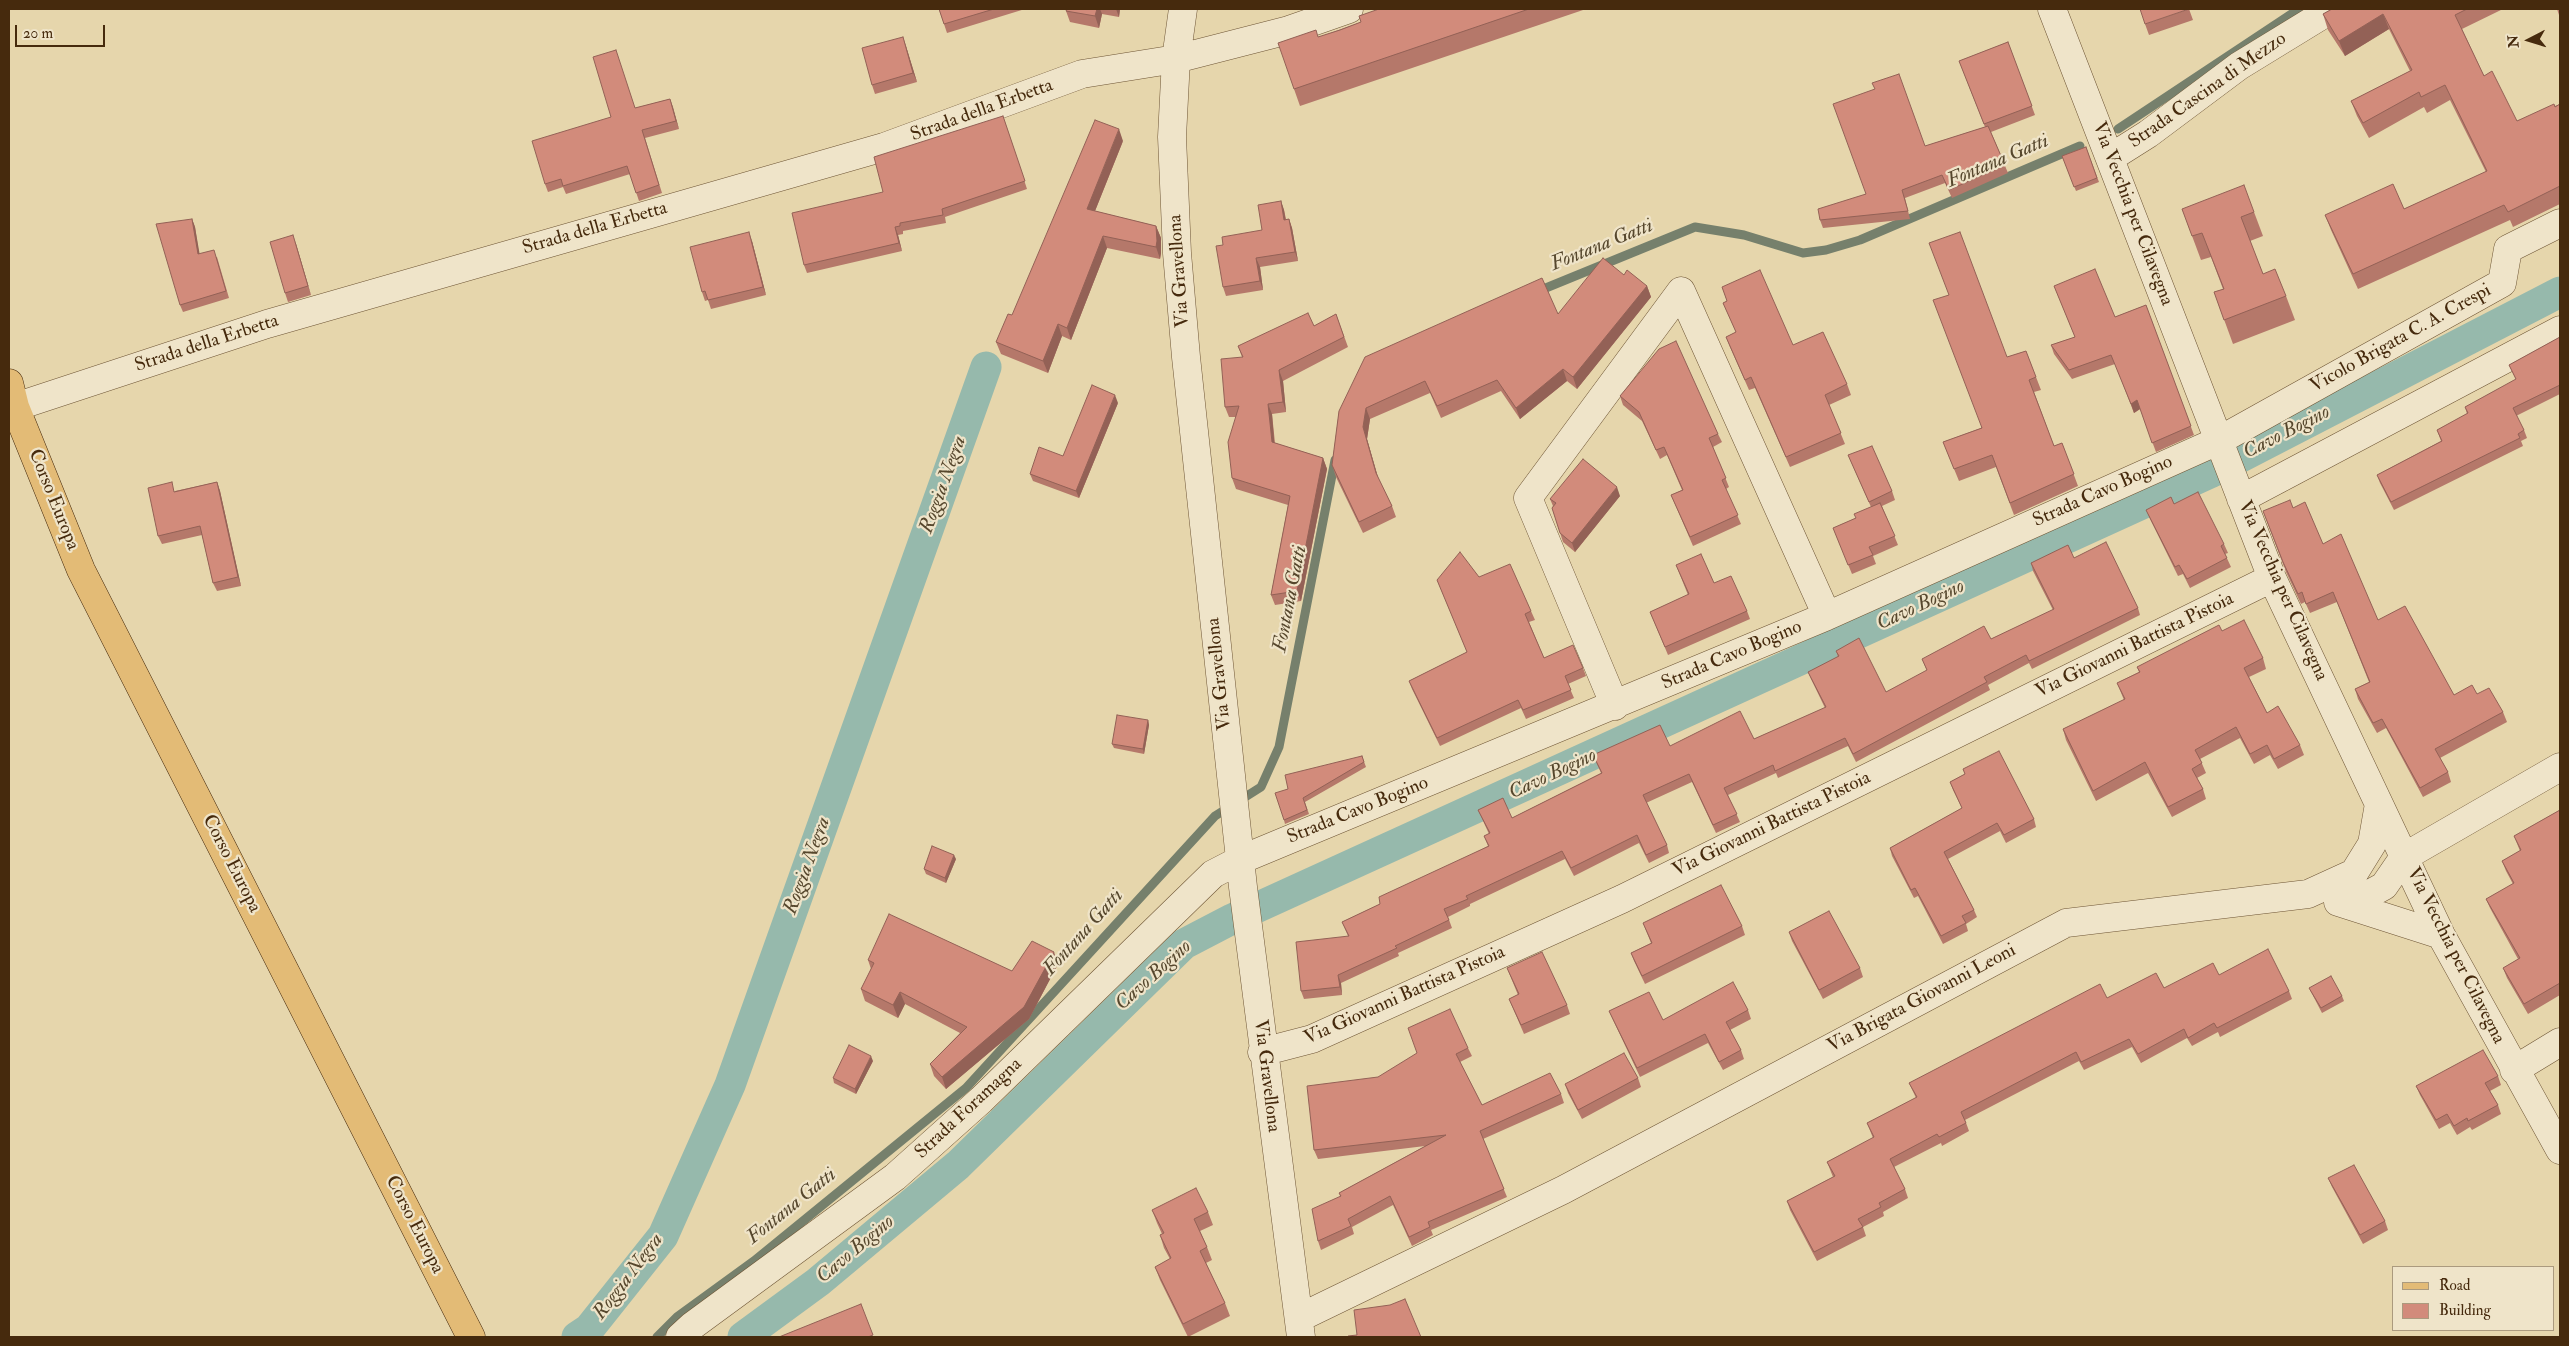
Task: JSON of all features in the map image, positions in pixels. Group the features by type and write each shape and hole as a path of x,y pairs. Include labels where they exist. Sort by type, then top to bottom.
{"main road":[{"name":"Corso Europa","path":"12,395 81,570 471,1337"}],"street":[{"name":"Via Gravellona","path":"1183,9 1176,59 1172,136 1177,253 1242,887 1262,1052 1300,1327"},
{"name":"Strada della Erbetta","path":"12,395 884,147 1082,74 1176,59 1289,30 1349,9"},
{"name":"Via Vecchia per Cilavegna","path":"2052,9 2272,578 2441,935 2514,1070 2560,1150"},
{"name":"Strada Cascina di Mezzo","path":"2110,158 2148,134 2239,66 2332,9"},
{"name":"Vicolo Brigata C. A. Crespi","path":"2220,441 2502,283 2508,250 2560,223"},
{"path":"1615,706 1528,498 1681,291 1827,616"},
{"path":"2241,498 2560,330"},
{"name":"Strada Cavo Bogino","path":"1240,860 1615,706 1827,616 2220,441"},
{"name":"Via Giovanni Battista Pistoia","path":"1262,1052 1312,1039 1622,899 2272,578"},
{"path":"2349,905 2384,886 2404,857 2560,767"},
{"path":"2308,894 2354,873 2372,844 2379,804"},
{"name":"Strada Foramagna","path":"680,1337 692,1326 895,1177 981,1100 1213,874 1240,860"},
{"path":"2308,894 2349,905 2441,935"},
{"name":"Via Brigata Giovanni Leoni","path":"1300,1327 1563,1190 2066,923 2308,894"},
{"path":"2514,1070 2560,1042"}],"building":[{"path":"939,9 994,9 944,24"},
{"path":"1067,9 1097,9 1095,16 1066,11"},
{"path":"1379,9 1529,9 1294,89 1278,43 1316,30 1318,37 1340,30 1361,22 1359,16"},
{"path":"2140,9 2189,9 2145,24"},
{"path":"2332,9 2467,9 2455,15 2484,76 2492,71 2517,121 2554,104 2555,107 2560,104 2560,186 2508,212 2504,205 2353,274 2325,215 2393,184 2404,209 2487,171 2445,85 2421,97 2419,92 2363,123 2351,101 2412,70 2383,14 2339,41 2323,14"},
{"path":"903,37 913,73 872,85 862,48"},
{"path":"2008,42 2032,106 1984,124 1959,61"},
{"path":"616,50 635,108 670,99 676,121 642,130 659,185 636,193 627,166 563,186 561,179 545,184 532,141 611,117 593,57"},
{"path":"1899,74 1925,146 1988,126 2005,165 1949,190 1942,175 1902,190 1908,211 1820,220 1818,209 1866,194 1833,104 1875,89 1872,83"},
{"path":"1003,116 1025,181 942,209 943,215 900,223 900,226 895,227 899,243 804,265 792,213 883,192 874,157"},
{"path":"1095,120 1119,129 1087,209 1156,226 1156,247 1103,236 1067,328 1058,324 1043,361 996,342 1008,314 1012,315"},
{"path":"2086,147 2097,178 2074,187 2062,156"},
{"path":"2244,185 2254,212 2241,217 2263,274 2275,269 2286,296 2224,320 2214,292 2224,289 2202,233 2192,236 2182,209"},
{"path":"1281,201 1284,220 1289,219 1295,252 1256,258 1260,281 1223,287 1216,246 1223,245 1222,237 1262,230 1258,205"},
{"path":"192,219 198,254 214,250 226,291 180,305 156,224"},
{"path":"749,232 763,287 708,300 705,291 702,292 690,247"},
{"path":"1960,232 2007,357 2026,351 2036,377 2029,380 2054,446 2062,443 2074,474 2010,503 1992,455 1954,469 1943,442 1982,428 1933,300 1949,295 1929,243"},
{"path":"293,235 308,286 285,293 270,242"},
{"path":"1603,258 1624,275 1627,270 1647,286 1573,377 1563,369 1516,408 1497,380 1437,406 1425,381 1366,408 1363,427 1376,473 1392,506 1359,522 1332,465 1339,411 1365,357 1542,278 1558,314"},
{"path":"2095,269 2115,317 2146,305 2191,426 2152,443 2137,400 2131,404 2111,355 2069,370 2051,345 2075,337 2054,286"},
{"path":"1760,270 1793,345 1823,332 1847,384 1825,395 1841,433 1786,457 1751,377 1745,380 1726,337 1736,332 1723,303 1727,301 1722,287"},
{"path":"1308,313 1314,326 1336,314 1344,337 1279,370 1283,402 1268,404 1272,442 1323,458 1297,591 1271,595 1290,496 1232,478 1228,442 1239,406 1225,407 1221,359 1243,357 1238,346"},
{"path":"2560,337 2560,385 2513,408 2524,430 2518,434 2520,438 2391,502 2377,475 2442,441 2437,430 2468,413 2465,407 2516,379 2509,365"},
{"path":"1676,341 1718,434 1709,438 1726,478 1722,480 1738,515 1690,537 1671,495 1683,490 1664,447 1656,450 1639,412 1620,396 1659,349"},
{"path":"1092,385 1115,395 1076,491 1030,474 1039,447 1063,456"},
{"path":"1872,446 1892,491 1869,502 1848,455"},
{"path":"1583,459 1617,487 1572,543 1560,533 1552,508 1556,503 1550,499"},
{"path":"172,482 174,492 217,482 238,577 213,583 200,526 158,536 148,488"},
{"path":"2198,492 2224,544 2221,546 2227,558 2187,579 2179,565 2175,567 2146,510 2171,497 2174,504"},
{"path":"2290,500 2293,508 2305,502 2323,544 2341,534 2378,620 2405,606 2454,695 2472,685 2477,694 2489,688 2503,712 2435,749 2448,772 2420,788 2382,719 2373,723 2355,689 2370,682 2333,592 2306,604 2302,592 2298,594 2283,562 2263,511"},
{"path":"1880,503 1895,536 1869,547 1873,555 1848,565 1833,528 1856,518 1854,514"},
{"path":"2106,542 2138,608 2029,661 2026,655 1984,677 1987,682 1853,754 1845,738 1775,771 1773,765 1724,788 1737,814 1713,825 1689,774 1643,795 1667,845 1646,855 1637,835 1571,868 1562,851 1466,896 1468,899 1444,909 1449,920 1395,946 1397,948 1338,975 1340,987 1301,991 1296,942 1349,936 1342,922 1380,904 1379,897 1489,846 1484,836 1490,833 1478,810 1503,798 1512,818 1602,773 1593,755 1660,725 1670,746 1740,711 1754,739 1826,707 1808,672 1839,656 1836,651 1859,638 1886,692 1927,670 1922,659 1984,626 1991,639 2054,609 2031,563 2068,545 2074,558"},
{"path":"1460,552 1479,577 1510,564 1531,611 1525,614 1544,658 1573,645 1583,668 1565,676 1571,690 1523,710 1518,700 1437,738 1409,681 1467,652 1437,580"},
{"path":"1701,554 1714,583 1731,576 1747,611 1665,647 1650,612 1689,594 1676,565"},
{"path":"2244,620 2263,658 2244,668 2267,713 2278,706 2300,745 2274,759 2267,745 2250,754 2236,727 2195,750 2202,763 2192,769 2203,789 2168,807 2145,762 2093,791 2063,729 2125,699 2117,683 2140,672 2137,667 2219,625 2222,631"},
{"path":"1117,715 1148,720 1143,749 1112,744"},
{"path":"1999,751 2034,819 2004,835 1997,823 1944,852 1974,910 1962,916 1966,923 1941,936 1915,888 1911,890 1890,848 1962,808 1950,782 1965,774 1963,769"},
{"path":"1362,756 1364,762 1303,798 1307,810 1284,820 1275,793 1288,789 1285,775"},
{"path":"2560,810 2560,983 2524,1004 2503,968 2520,958 2486,899 2514,883 2502,861 2521,850 2514,836"},
{"path":"932,846 954,855 945,878 924,869"},
{"path":"1721,885 1742,926 1642,976 1631,953 1652,943 1643,923"},
{"path":"1829,911 1860,968 1819,990 1789,932"},
{"path":"889,914 1012,971 1032,941 1054,952 1024,1007 942,1077 930,1064 967,1027 900,992 893,1005 861,989 874,963 868,960"},
{"path":"2268,949 2289,991 2217,1028 2214,1023 2188,1038 2184,1029 2138,1054 2129,1039 2081,1062 2076,1052 1961,1112 1966,1123 1939,1137 1937,1134 1890,1159 1905,1189 1879,1203 1881,1207 1858,1219 1863,1227 1814,1252 1787,1201 1835,1176 1827,1162 1874,1137 1867,1123 1917,1097 1909,1083 2100,984 2107,998 2156,973 2164,988 2213,963 2219,975"},
{"path":"1542,952 1567,1005 1521,1025 1509,999 1519,994 1507,968"},
{"path":"2331,976 2342,996 2321,1008 2309,988"},
{"path":"1733,982 1748,1010 1726,1022 1741,1050 1719,1062 1705,1034 1637,1068 1609,1011 1649,992 1663,1020"},
{"path":"1450,1009 1468,1048 1456,1054 1482,1105 1550,1073 1561,1094 1480,1131 1504,1189 1428,1222 1430,1227 1409,1237 1390,1196 1348,1219 1351,1226 1318,1241 1312,1209 1341,1196 1339,1193 1446,1135 1314,1150 1307,1086 1378,1077 1417,1053 1408,1028"},
{"path":"849,1045 871,1056 855,1089 833,1078"},
{"path":"2483,1050 2498,1076 2485,1083 2498,1105 2468,1121 2467,1118 2454,1126 2447,1114 2436,1120 2416,1086"},
{"path":"1624,1053 1638,1078 1578,1110 1565,1084"},
{"path":"2354,1165 2385,1221 2360,1235 2328,1178"},
{"path":"1196,1188 1208,1212 1194,1219 1207,1247 1200,1251 1225,1303 1183,1324 1155,1267 1171,1258 1160,1235 1164,1233 1152,1210"},
{"path":"1405,1299 1421,1337 1348,1337 1357,1335 1354,1310 1390,1305"},
{"path":"861,1304 873,1335 868,1337 779,1337"}],"waterway":[{"name":"Fontana Gatti","path":"2118,129 2299,9"},
{"name":"Fontana Gatti","path":"1536,292 1695,227 1744,235 1803,253 1826,250 1860,240 2080,146"},
{"name":"Cavo Bogino","path":"743,1337 818,1282 958,1165 1184,944 1232,919 2210,473 2560,292"},
{"name":"Roggia Negra","path":"577,1337 589,1329 663,1236 730,1085 986,367"},
{"name":"Fontana Gatti","path":"657,1337 677,1317 754,1261 966,1088 1215,816 1261,787 1279,747 1335,460"}]}
